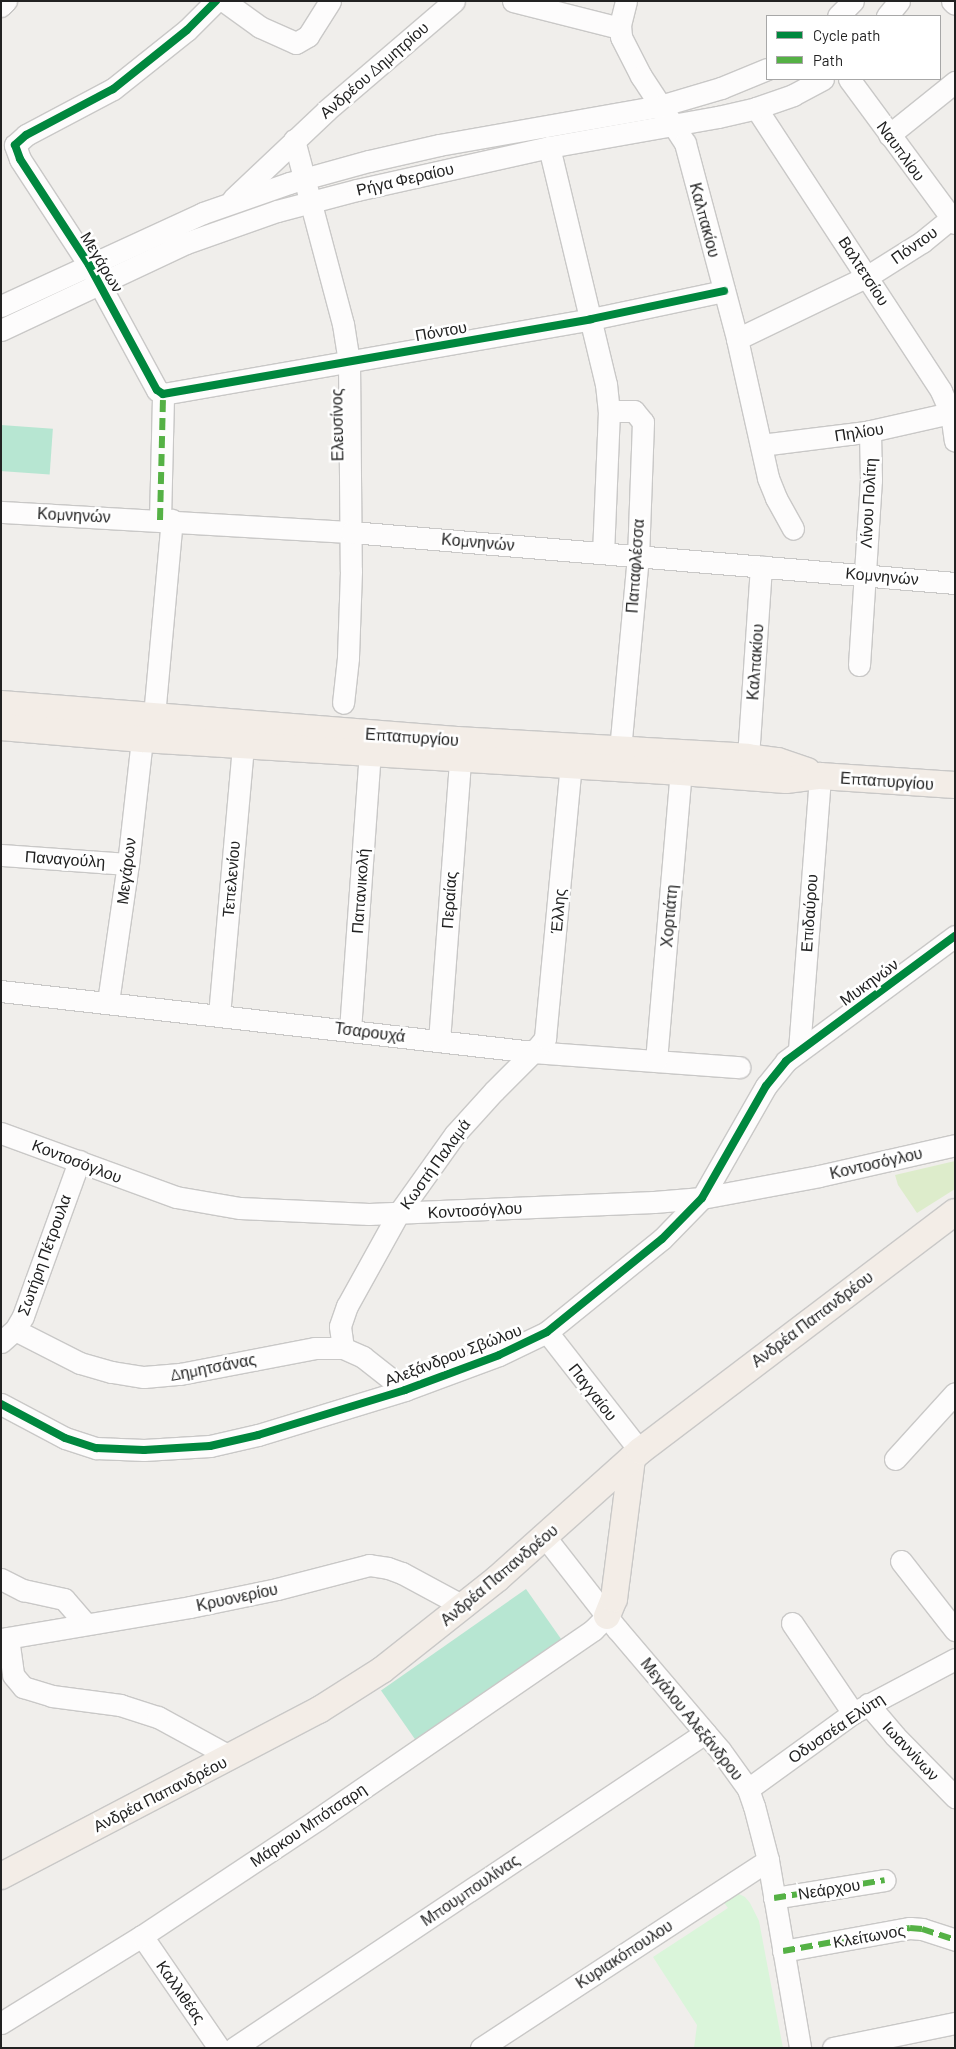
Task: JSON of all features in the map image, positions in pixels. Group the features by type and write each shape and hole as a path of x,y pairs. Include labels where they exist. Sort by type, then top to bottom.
{"main road":[{"name":"Επταπυργίου","path":"1,704 448,739 748,757 778,761 820,776"},
{"name":"Επταπυργίου","path":"1,727 142,739 370,752 786,780 820,776 955,786"},
{"name":"Ανδρέα Παπανδρέου","path":"1,1876 231,1757 319,1710 353,1689 404,1653 463,1606 545,1537 636,1455 955,1212"},
{"path":"611,1607 627,1499 636,1455"}],"street":[{"path":"1,6 6,1"},
{"name":"Μεγάρων","path":"163,394 157,390 100,283 20,159 15,145 26,135 113,90 187,30 216,1"},
{"path":"224,1 269,33 291,42 300,42 308,36 330,1"},
{"name":"Ανδρέου Δημητρίου","path":"230,202 294,140 454,1"},
{"path":"513,1 620,28 626,1"},
{"path":"839,15 854,1"},
{"path":"888,15 899,1"},
{"path":"952,1 955,4"},
{"name":"Καλπακίου","path":"620,28 623,42 629,54 660,106 683,139 688,152 737,339 771,488 794,528"},
{"name":"Ρήγα Φεραίου","path":"1,306 230,202 304,178 370,161 475,138 660,106 721,88 766,69"},
{"name":"Ρήγα Φεραίου","path":"1,330 194,239 243,222 311,202 549,147 718,117 756,108 793,96 821,80"},
{"name":"Ναυπλίου","path":"849,80 953,219"},
{"path":"889,135 955,82"},
{"name":"Βαλτετσίου","path":"756,108 868,276 936,383 953,412 955,441"},
{"path":"294,140 304,178"},
{"name":"Παπαφλέσσα","path":"549,147 606,384 609,411 603,553"},
{"name":"Ελευσίνος","path":"304,178 343,324 349,361 351,532 349,637 343,703"},
{"name":"Πόντου","path":"737,339 868,276 922,242 953,219"},
{"name":"Πόντου","path":"163,394 591,319 724,291"},
{"path":"154,716 166,520 163,394"},
{"name":"Παπαφλέσσα","path":"609,411 634,411 641,416 643,422 638,556 620,749"},
{"name":"Πηλίου","path":"761,444 870,431 953,412"},
{"name":"Λίνου Πολίτη","path":"859,664 871,480 870,431"},
{"name":"Κομνηνών","path":"1,512 351,532 955,583"},
{"name":"Καλπακίου","path":"748,757 762,566"},
{"name":"Μεγάρων","path":"108,1002 128,864 142,739"},
{"name":"Τεπελενίου","path":"219,1014 243,744"},
{"name":"Παπανικολή","path":"350,1030 370,752"},
{"name":"Περαίας","path":"438,1041 460,759"},
{"name":"Έλλης","path":"533,1052 540,1045 546,1029 571,765"},
{"name":"Χορτιάτη","path":"656,1061 681,772"},
{"name":"Επιδαύρου","path":"799,1050 820,776"},
{"name":"Παναγούλη","path":"1,855 128,864"},
{"name":"Μυκηνών","path":"799,1050 955,936"},
{"name":"Τσαρουχά","path":"1,991 219,1014 533,1052 739,1067"},
{"name":"Αλεξάνδρου Σβώλου","path":"1,1404 40,1426 86,1446 106,1450 144,1450 227,1443 405,1390 499,1355 547,1332 648,1252 702,1198 766,1086 786,1061 799,1050"},
{"name":"Κωστή Παλαμά","path":"343,1348 340,1326 348,1306 398,1214 455,1134 533,1052"},
{"name":"Κοντοσόγλου","path":"1,1133 169,1195 218,1205 338,1214 398,1214 702,1198 819,1176 955,1145"},
{"name":"Σωτήρη Πέτρουλα","path":"8,1336 23,1316 78,1161"},
{"name":"Παγγαίου","path":"547,1332 636,1455"},
{"name":"Δημητσάνας","path":"8,1336 80,1363 144,1377 180,1374 315,1348 343,1348 363,1357 405,1390"},
{"path":"895,1459 955,1393"},
{"name":"Μεγάλου Αλεξάνδρου","path":"545,1537 611,1607 748,1789 768,1860 800,2048"},
{"path":"901,1561 955,1630"},
{"name":"Κρυονερίου","path":"4,1639 190,1607 277,1589 369,1565 402,1573 463,1606"},
{"path":"1,1579 33,1593 64,1599 86,1624"},
{"path":"33,1593 57,1629"},
{"name":"Μάρκου Μπότσαρη","path":"1,2023 142,1936 487,1704 593,1630 611,1607"},
{"name":"Ιωαννίνων","path":"792,1623 860,1709 895,1736 955,1797"},
{"path":"4,1639 13,1675 24,1688 52,1696 120,1705 158,1717 231,1757"},
{"name":"Οδυσσέα Ελύτη","path":"748,1789 860,1709 955,1659"},
{"name":"Μπουμπουλίνας","path":"234,2048 706,1733"},
{"name":"Κυριακόπουλου","path":"481,2048 768,1860"},
{"name":"Νεάρχου","path":"774,1898 885,1880"},
{"name":"Κλείτωνος","path":"783,1951 910,1928 922,1929 955,1940"},
{"name":"Καλλιθέας","path":"142,1936 219,2048"},
{"path":"833,2048 955,2023"}],"green space":[{"path":"1,425 53,429 50,475 1,471"},
{"path":"955,1161 955,1189 917,1213 898,1185 895,1175"},
{"path":"526,1589 562,1641 417,1742 381,1691"},
{"path":"735,1892 745,1897 750,1903 759,1921 783,2048 694,2048 697,2025 653,1957 728,1908 722,1900"}],"marked path":[{"path":"160,520 163,394"},
{"path":"774,1898 885,1880"},
{"path":"783,1951 910,1928 922,1929 955,1940"}],"cycle path":[{"path":"216,1 187,30 113,89 26,135 15,145 20,159 89,265 157,390 163,394 591,319 724,291"},
{"path":"1,1404 65,1438 96,1448 144,1450 210,1446 258,1435 405,1390 499,1355 547,1332 662,1239 702,1198 766,1086 786,1061 955,936"}]}
